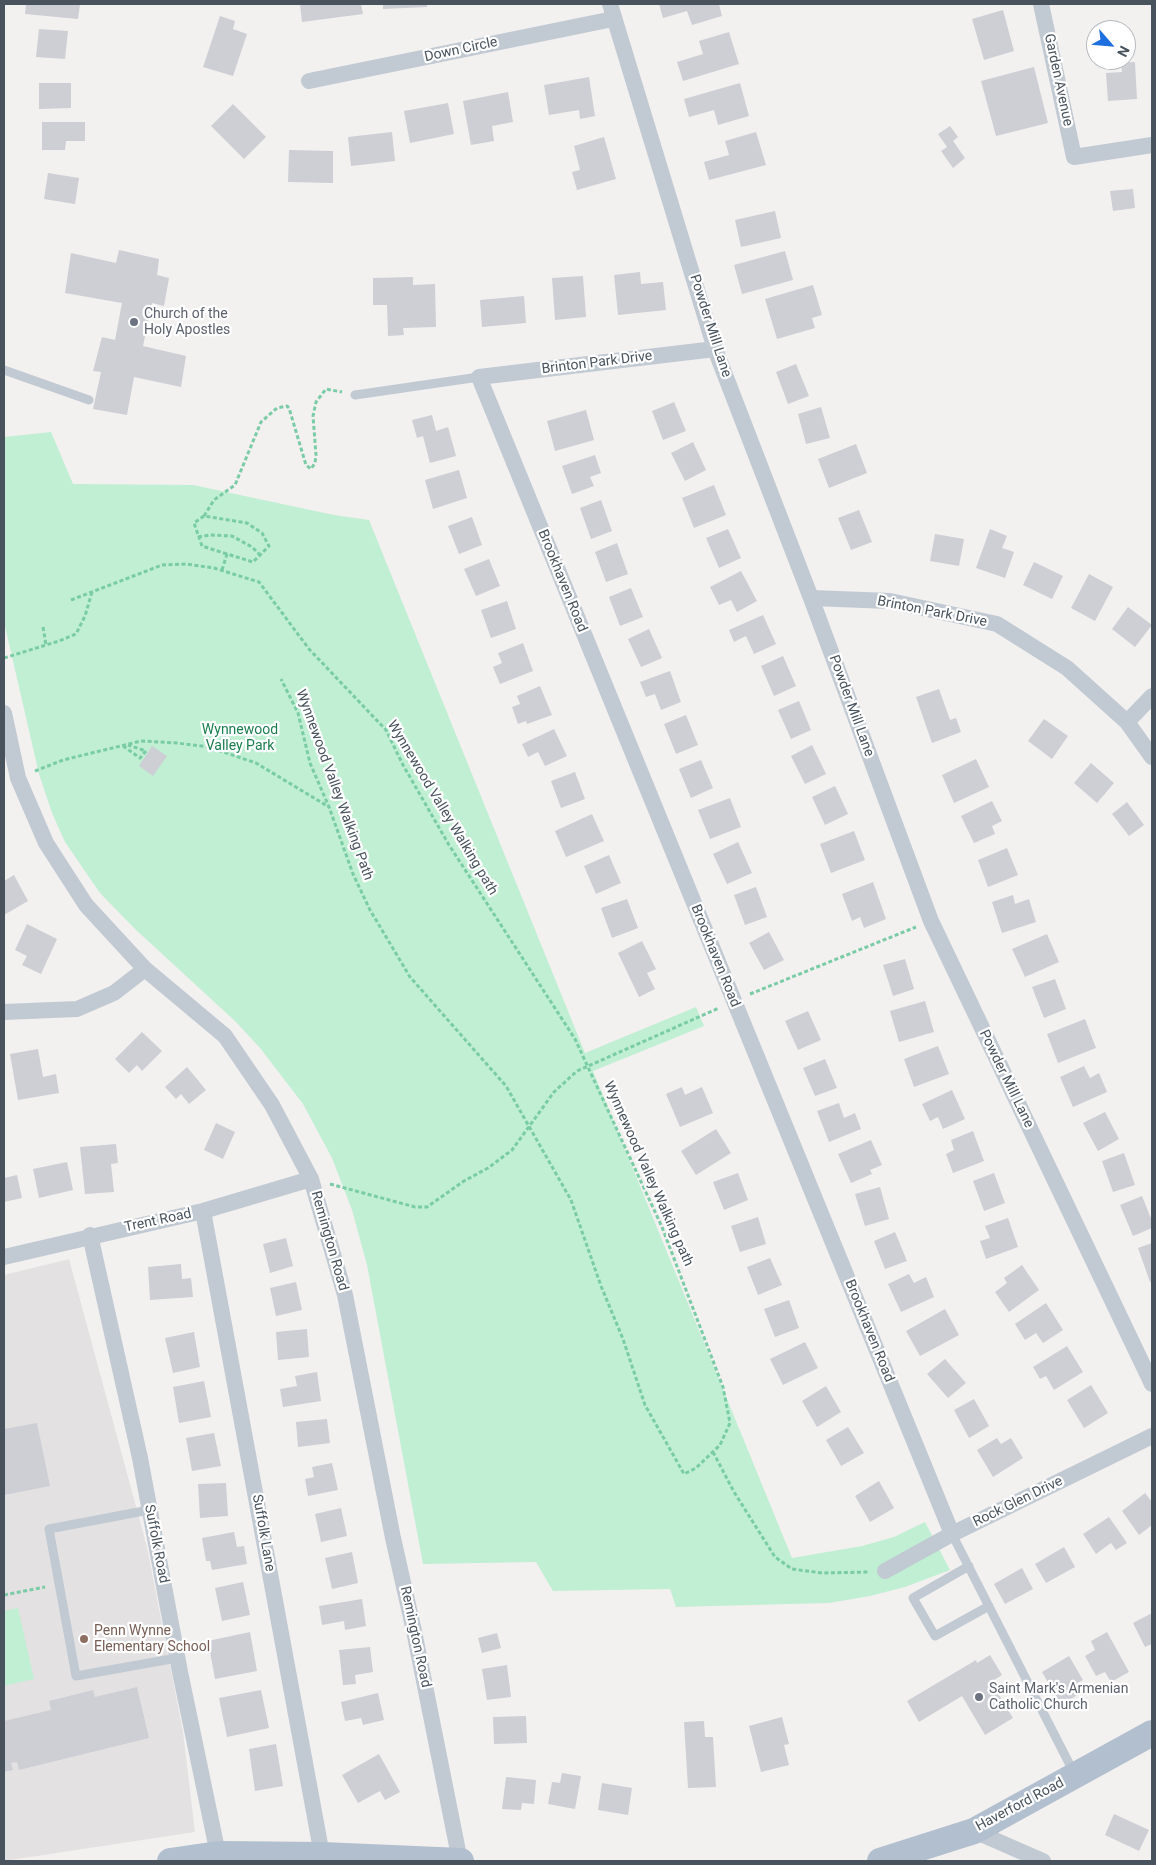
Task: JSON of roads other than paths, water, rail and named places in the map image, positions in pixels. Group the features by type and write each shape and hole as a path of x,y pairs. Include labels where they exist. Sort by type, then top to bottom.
{"main road":[{"name":"Haverford Road","path":"880,1861 974,1830 1152,1733"},
{"path":"170,1861 218,1854 322,1854 461,1861"}],"street":[{"name":"Garden Avenue","path":"1041,4 1074,157 1152,145"},
{"name":"Down Circle","path":"309,81 612,11"},
{"name":"Powder Mill Lane","path":"612,11 715,349 811,598 931,921 1152,1384"},
{"name":"Brinton Park Drive","path":"479,377 715,349"},
{"name":"Brookhaven Road","path":"479,377 952,1534"},
{"name":"Brinton Park Drive","path":"811,598 890,601 997,624 1067,668 1127,722 1152,757"},
{"path":"1127,722 1152,696"},
{"name":"Remington Road","path":"4,713 11,779 46,843 86,905 145,969 225,1036 272,1105 311,1179 345,1295 393,1538 461,1861"},
{"path":"4,1012 77,1009 114,992 145,969"},
{"name":"Trent Road","path":"4,1257 90,1235 203,1211 311,1179"},
{"name":"Suffolk Lane","path":"203,1211 322,1854"},
{"name":"Suffolk Road","path":"90,1235 150,1510 177,1658 218,1854"},
{"name":"Rock Glen Drive","path":"885,1571 952,1534 1152,1436"},
{"path":"974,1830 1043,1861"}],"lane":[{"path":"4,370 89,400"},
{"path":"355,395 479,377"},
{"path":"150,1510 49,1529 59,1584 76,1676 177,1658"},
{"path":"952,1534 1076,1775"},
{"path":"969,1566 913,1598 935,1636 989,1606"}],"place":[{"name":"Church of the Holy Apostles","path":"134,322"},
{"name":"Penn Wynne Elementary School","path":"84,1639"},
{"name":"Saint Mark's Armenian Catholic Church","path":"979,1697"}],"park label":[{"name":"Wynnewood Valley Park","path":"240,738"}]}
